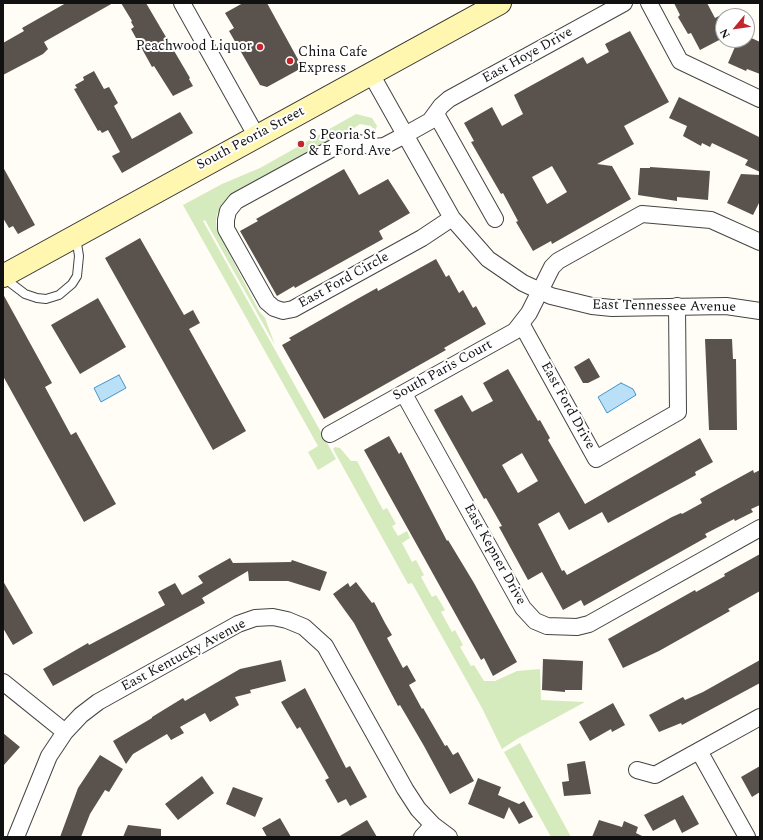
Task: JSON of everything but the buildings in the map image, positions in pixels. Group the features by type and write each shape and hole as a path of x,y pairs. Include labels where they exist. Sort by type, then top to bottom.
{"main road":[{"name":"South Peoria Street","path":"3,277 76,235 500,3"}],"street":[{"path":"182,3 257,137"},
{"name":"East Hoye Drive","path":"405,136 430,121 441,106 449,99 624,3"},
{"path":"649,3 680,61 760,99"},
{"name":"East Tennessee Avenue","path":"371,74 452,218 488,259 511,276 540,292 571,302 592,306 612,308 677,306 760,308"},
{"path":"436,114 495,219"},
{"name":"East Ford Circle","path":"405,136 384,146 374,147 351,141 342,143 233,204 228,211 226,229 267,302 274,308 284,311 293,309 422,238 452,218"},
{"name":"South Paris Court","path":"330,434 515,331 522,325 552,267 558,261 642,214 711,220 760,242"},
{"name":"East Ford Drive","path":"522,325 596,459 678,412 677,306"},
{"name":"East Kepner Drive","path":"404,394 523,608 535,621 547,626 577,627 589,624 760,528"},
{"name":"East Kentucky Avenue","path":"16,837 49,756 65,732 81,715 98,702 238,624 255,618 273,617 287,620 304,627 325,646 405,789 418,809 433,825 449,837"},
{"path":"3,682 65,732"},
{"path":"637,770 655,775 760,717"},
{"path":"699,751 747,837"},
{"path":"422,837 433,825"}],"lane":[{"path":"3,277 25,294 37,298 46,298 59,295 72,284 77,276 79,256 76,235"}],"green space":[{"path":"356,114 372,118 377,126 375,131 371,126 360,124 332,142 226,202 217,214 217,230 259,311 265,318 275,345 205,220 203,221 336,459 318,470 308,452 318,446 183,205 222,184 260,168"},
{"path":"335,447 340,448 351,461 357,461 383,510 387,508 396,524 392,526 398,536 407,531 410,538 402,543 412,562 416,560 424,575 421,577 432,597 436,595 445,610 441,612 452,632 455,630 463,645 460,647 471,666 474,665 484,681 495,681 517,671 540,669 541,700 585,702 517,739 502,749 482,708 412,583 408,584 333,449"},
{"path":"520,743 571,837 551,837 504,752"}],"water":[{"path":"119,375 126,388 101,402 94,388"},
{"path":"621,383 633,389 636,395 607,413 598,397"}],"place":[{"name":"Peachwood Liquor","path":"260,47"},
{"name":"China Cafe Express","path":"290,61"},
{"name":"S Peoria St & E Ford Ave","path":"301,144"}]}
